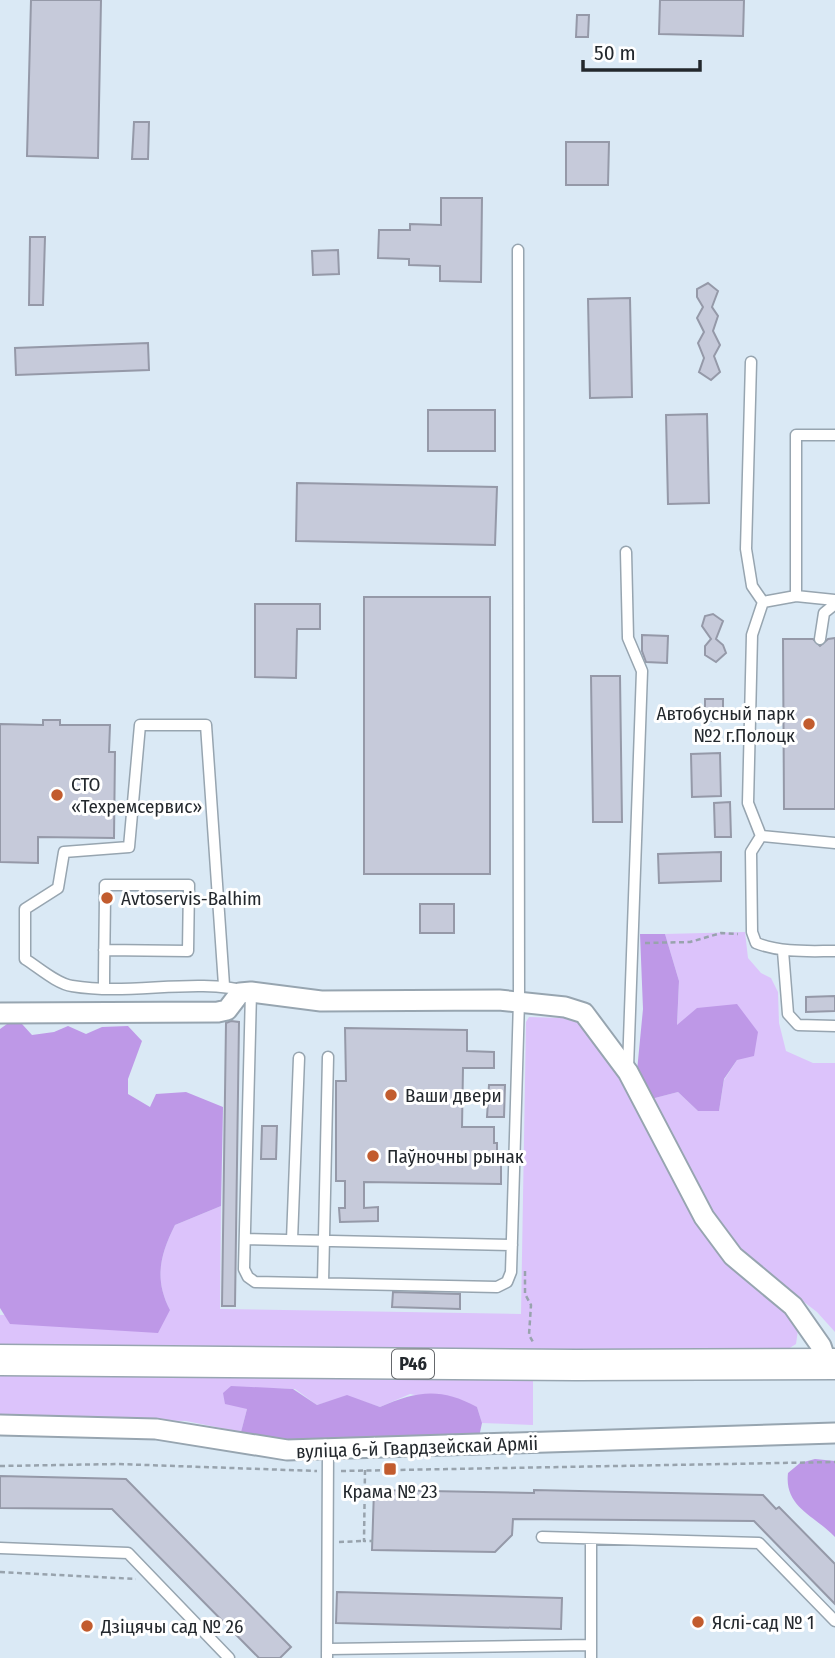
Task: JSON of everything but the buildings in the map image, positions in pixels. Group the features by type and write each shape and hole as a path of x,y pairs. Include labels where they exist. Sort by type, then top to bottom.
{"main road":[{"name":"Р46","path":"0,1360 562,1365 831,1364"}],"street":[{"path":"0,1013 218,1013 226,1010 240,993 251,992 321,1001 519,1001 565,1007 584,1013 628,1072 704,1217 733,1256 793,1306 831,1364"},
{"name":"вуліца 6-й Гвардзейскай Арміі","path":"0,1425 156,1429 260,1448 328,1450 835,1433"}],"lane":[{"path":"225,985 206,725 140,725 129,847 64,852 58,888 25,909 25,959 70,986 135,990 225,985 251,992 244,1269 248,1277 255,1282 497,1287 507,1282 511,1272 519,1001 518,250"},
{"path":"751,362 746,549 752,586 763,602"},
{"path":"796,596 796,435 835,435"},
{"path":"626,552 628,638 642,671 628,1072"},
{"path":"763,602 796,596 835,602"},
{"path":"761,836 748,803 752,635 763,602"},
{"path":"820,639 824,613 835,602"},
{"path":"761,836 835,843"},
{"path":"761,836 751,852 752,932 757,943 783,951 835,951"},
{"path":"104,950 188,951 190,885 105,884 104,950 104,987"},
{"path":"783,951 788,1014 798,1025 835,1026"},
{"path":"323,1283 328,1056"},
{"path":"292,1240 299,1058"},
{"path":"245,1239 512,1245"},
{"path":"328,1450 328,1653 591,1645"},
{"path":"542,1537 759,1543 835,1621"},
{"path":"591,1539 591,1658"},
{"path":"0,1548 128,1553 229,1658"}],"path":[{"path":"633,943 690,942 721,933 732,935 752,932"},
{"path":"525,1266 524,1294 530,1305 529,1335 540,1346"},
{"path":"0,1466 118,1464 328,1471 835,1462"},
{"path":"364,1541 365,1470"},
{"path":"328,1542 373,1541"},
{"path":"0,1572 153,1580"}],"shaded area":[{"path":"745,932 748,958 761,973 771,978 778,992 779,1023 786,1051 813,1063 835,1063 835,1332 817,1312 739,1252 711,1213 651,1099 678,1092 698,1111 719,1111 724,1080 737,1060 677,1026 679,981 665,934"},
{"path":"640,934 665,934 679,981 677,1025 697,1008 737,1004 758,1032 754,1056 737,1060 724,1079 719,1111 698,1111 678,1092 651,1099 637,1071 643,1009"},
{"path":"562,1011 579,1017 621,1077 727,1262 787,1313 798,1330 796,1344 788,1349 554,1353 0,1349 0,1315 170,1310 162,1288 161,1267 175,1225 221,1206 220,1309 521,1314 526,1022 529,1017 562,1018"},
{"path":"7,1024 22,1024 32,1035 54,1032 68,1026 86,1034 102,1027 128,1026 142,1041 128,1079 128,1094 150,1107 156,1094 186,1092 223,1107 221,1206 175,1225 161,1267 162,1288 170,1310 158,1333 10,1324 0,1308 0,1029"},
{"path":"0,1372 533,1376 533,1425 482,1423 477,1407 410,1394 380,1407 347,1396 317,1405 295,1389 231,1387 247,1409 241,1432 186,1421 0,1416"},
{"path":"231,1386 293,1389 317,1405 347,1395 380,1407 406,1397 440,1394 477,1407 482,1423 479,1437 326,1442 266,1437 241,1432 247,1409 225,1404 223,1393"},
{"path":"815,1459 835,1461 835,1537 802,1510 788,1485 788,1473 800,1463"}],"place":[{"name":"Автобусный парк №2 г.Полоцк","path":"809,724"},
{"name":"СТО «Техремсервис»","path":"57,795"},
{"name":"Avtoservis-Balhim","path":"107,898"},
{"name":"Ваши двери","path":"391,1095"},
{"name":"Паўночны рынак","path":"373,1156"},
{"name":"Крама № 23","path":"390,1469"},
{"name":"Яслі-сад № 1","path":"698,1622"},
{"name":"Дзіцячы сад № 26","path":"87,1626"}]}
